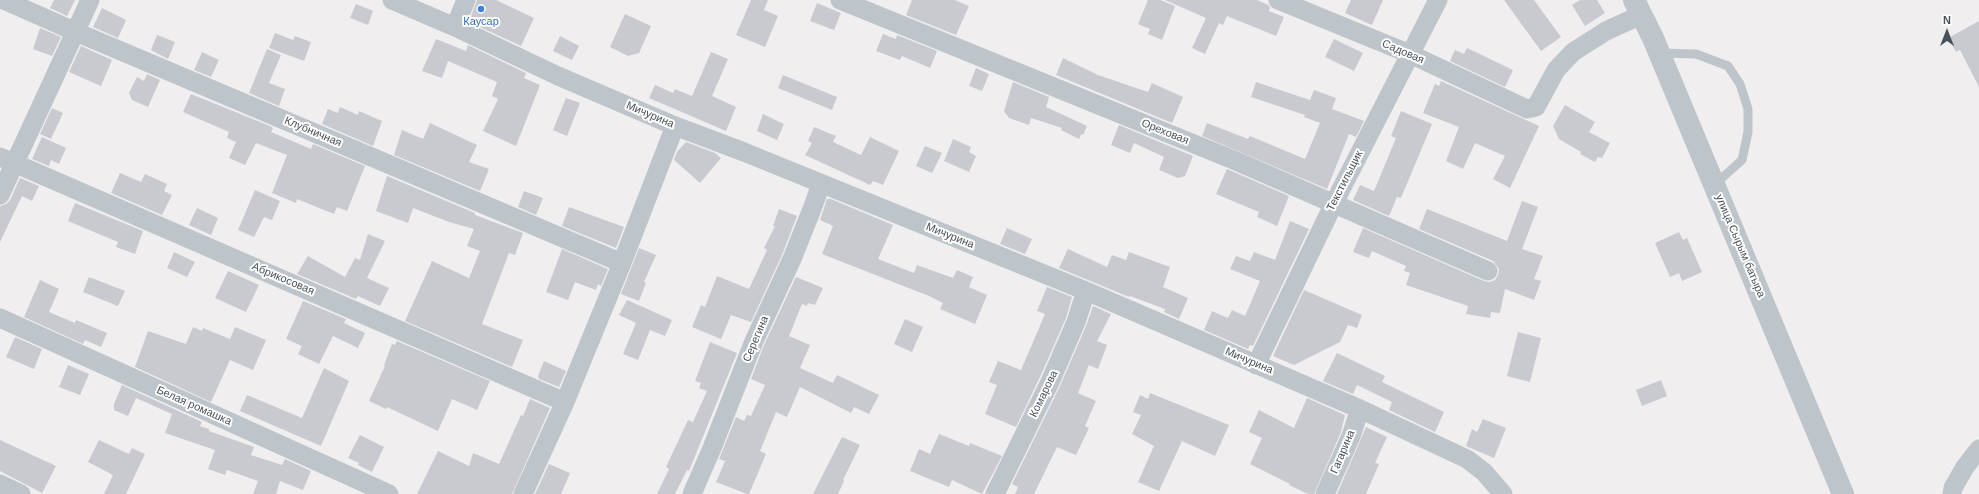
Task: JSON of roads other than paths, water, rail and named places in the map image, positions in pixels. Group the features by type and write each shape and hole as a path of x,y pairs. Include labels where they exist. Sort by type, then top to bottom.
{"street":[{"name":"Клубничная","path":"4,0 622,264"},
{"path":"0,195 7,160 76,32 90,0"},
{"name":"Мичурина","path":"392,0 454,27 558,76 675,126 744,152 1086,291 1360,409 1467,459 1484,472 1501,491"},
{"path":"454,27 466,0"},
{"name":"Ореховая","path":"840,0 1105,107 1334,203 1488,271"},
{"name":"Садовая","path":"1278,0 1410,54 1527,109 1536,107 1556,70 1573,52 1606,31 1637,7"},
{"name":"Текстильщик","path":"1256,364 1334,203 1438,0"},
{"name":"улица Сырым батыра","path":"1637,7 1659,53 1843,494"},
{"path":"523,494 565,402 622,264 675,126"},
{"name":"Абрикосовая","path":"7,160 565,402"},
{"name":"Серегина","path":"692,494 712,448 754,341 792,259 821,184"},
{"name":"Комарова","path":"995,494 1050,382 1076,322 1086,291"},
{"name":"Белая ромашка","path":"0,318 389,494"},
{"name":"Гагарина","path":"1325,494 1351,436 1360,409"},
{"path":"1952,494 1953,488 1965,467 1979,448"},
{"path":"0,484 21,494"}],"lane":[{"path":"1659,53 1696,54 1728,66 1740,84 1748,109 1748,132 1742,160 1714,185"}],"place":[{"name":"Каусар","path":"481,9"}]}
